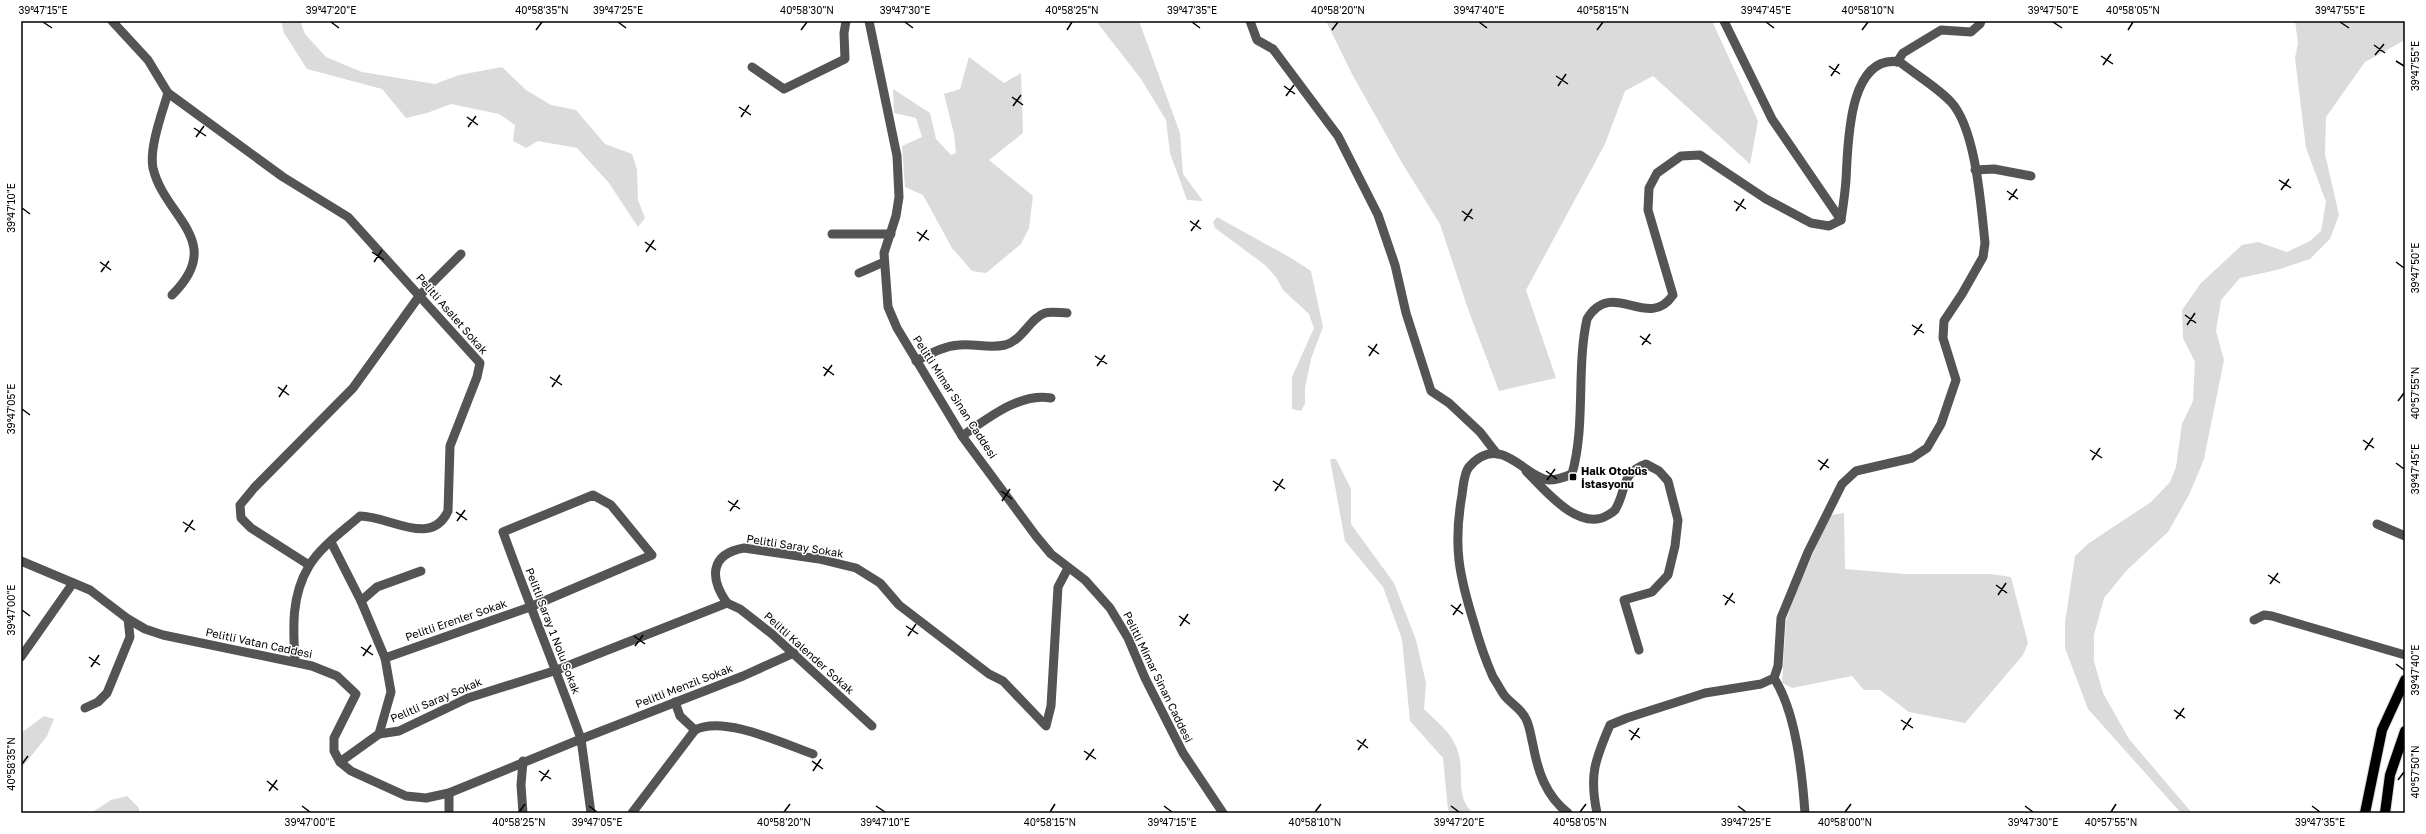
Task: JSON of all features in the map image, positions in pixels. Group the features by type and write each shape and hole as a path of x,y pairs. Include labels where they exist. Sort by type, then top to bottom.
{"main road":[{"path":"2365,813 2382,730 2405,680"},
{"path":"2385,813 2390,775 2405,732"}],"street":[{"name":"Pelitli Asalet Sokak","path":"112,21 148,60 168,93 283,177 348,217 480,363 477,377 450,446 448,511 438,526 425,530 369,516 360,516 331,542 309,565 295,604 295,662"},
{"path":"752,67 784,89 845,59 844,33 846,21"},
{"name":"Pelitli Mimar Sinan Caddesi","path":"869,21 897,156 899,197 891,234 884,253 888,307 897,328 962,436 1036,536 1051,554 1085,580 1110,608 1128,638 1145,678 1182,753 1200,782 1223,813"},
{"path":"1250,21 1257,40 1273,49 1338,136 1378,215 1395,265 1406,313 1431,391 1449,403 1480,432 1497,454"},
{"path":"1724,21 1772,119 1841,220"},
{"path":"1897,62 1903,54 1940,30 1971,32 1980,24 1981,21"},
{"path":"1597,813 1592,786 1596,757 1610,726 1627,718 1704,693 1761,684 1774,678 1778,666 1781,618 1808,552 1842,484 1856,471 1912,458 1927,448 1941,424 1956,380 1943,338 1944,321 1962,294 1983,257 1985,243 1975,170 1967,131 1958,110 1950,101 1897,62 1883,62 1872,71 1859,88 1850,120 1845,194 1841,220"},
{"path":"168,93 155,140 153,167 163,192 187,228 193,245 193,261 186,282 172,295"},
{"path":"1568,813 1549,794 1541,777 1526,719 1518,706 1505,696 1488,664 1459,570 1458,515 1464,481 1469,467 1482,456 1497,454 1513,459 1548,480 1561,479 1572,474 1577,456 1587,319 1593,308 1600,304 1616,301 1637,308 1656,309 1666,305 1673,295 1648,210 1649,188 1657,173 1681,156 1700,155 1766,199 1811,223 1829,226 1841,220"},
{"path":"1975,170 1994,169 2031,176"},
{"path":"832,234 891,234"},
{"path":"309,565 252,528 240,518 240,505 254,488 353,388 420,295 461,254"},
{"path":"859,273 884,262"},
{"path":"916,361 938,349 960,345 984,348 1006,344 1023,335 1033,322 1045,313 1067,313"},
{"path":"962,436 1010,406 1039,396 1051,398"},
{"path":"1513,459 1561,506 1585,520 1601,519 1614,511 1629,474 1637,468 1646,464 1659,471 1668,482 1678,520 1668,575 1652,592 1624,600 1639,650"},
{"name":"Pelitli Erenler Sokak","path":"385,658 530,607 652,555 611,505 594,495 502,532"},
{"path":"2377,524 2405,536"},
{"name":"Pelitli Saray 1 Nolu Sokak","path":"502,532 530,607 556,670 581,739"},
{"path":"331,542 361,601 385,658 391,692 379,734"},
{"name":"Pelitli Saray Sokak","path":"340,762 379,734 399,731 480,693 556,670 727,603 720,594 714,578 718,563 733,550 744,548 819,559 856,568 880,583 899,605 989,674 1003,681 1046,726 1051,706 1058,587 1068,568"},
{"name":"Pelitli Vatan Caddesi","path":"21,561 73,583 99,596 128,619 145,629 163,635 295,662 336,676 356,694 334,738 334,751 340,762"},
{"path":"361,601 377,587 421,571"},
{"path":"21,657 73,583"},
{"name":"Pelitli Kalender Sokak","path":"727,603 740,609 794,653 814,675 872,726"},
{"path":"2254,620 2264,616 2272,616 2405,655"},
{"path":"85,708 98,702 107,693 130,637 128,619"},
{"name":"Pelitli Menzil Sokak","path":"581,739 794,653"},
{"path":"1774,678 1784,693 1790,711 1804,788 1805,813"},
{"path":"675,702 680,716 695,730"},
{"path":"632,813 695,730 702,726 712,725 742,729 813,754"},
{"path":"340,762 351,771 406,796 426,798 449,793 523,761 581,739 591,813"},
{"path":"523,761 521,785 523,813"},
{"path":"449,793 449,813"}],"shaded area":[{"path":"281,21 300,21 305,34 326,57 362,72 435,84 459,75 502,67 526,90 551,105 576,110 605,144 632,154 637,169 638,200 645,218 638,227 609,183 577,148 538,141 526,148 513,141 515,125 499,114 451,104 427,113 406,118 382,89 307,69 284,33"},
{"path":"1096,21 1139,21 1180,133 1183,174 1203,201 1187,200 1170,153 1166,120 1141,79"},
{"path":"1326,21 1712,21 1758,121 1750,164 1653,76 1625,91 1605,144 1526,290 1556,378 1499,391 1468,309 1440,224 1402,163 1352,74"},
{"path":"2295,21 2405,21 2405,40 2365,62 2326,117 2325,154 2339,215 2330,239 2310,259 2277,270 2240,278 2221,300 2216,331 2224,360 2204,459 2189,495 2168,532 2127,570 2104,598 2094,635 2094,661 2103,693 2129,739 2192,813 2181,813 2088,709 2065,648 2065,622 2075,556 2089,543 2151,502 2170,482 2176,467 2182,424 2193,401 2195,362 2183,338 2182,310 2201,283 2242,245 2258,242 2287,252 2310,241 2321,231 2326,202 2306,148 2295,58 2298,43"},
{"path":"969,57 1004,83 1021,73 1023,133 989,160 1033,196 1029,228 1021,244 986,273 972,271 952,248 923,195 905,187 902,146 922,137 916,118 894,113 893,89 930,113 936,139 951,155 956,153 954,134 944,94 960,89"},
{"path":"1217,217 1291,258 1311,271 1323,327 1311,359 1305,388 1305,404 1301,411 1292,409 1292,377 1314,328 1309,314 1283,290 1276,277 1265,265 1215,228 1213,222"},
{"path":"1330,459 1336,459 1351,489 1351,524 1394,583 1416,640 1426,683 1424,709 1445,729 1457,748 1460,763 1462,793 1467,806 1473,813 1451,813 1448,810 1443,758 1410,721 1402,639 1383,587 1345,541"},
{"path":"1844,513 1845,569 1905,574 1991,574 2011,577 2028,643 2023,655 1965,723 1909,712 1880,690 1864,690 1852,676 1792,688 1782,683 1786,621 1795,594 1830,515"},
{"path":"44,716 54,719 47,736 21,769 21,733"},
{"path":"127,796 139,808 139,813 91,813 111,800"}],"place":[{"name":"Halk Otobüs İstasyonu","path":"1573,477"}]}
